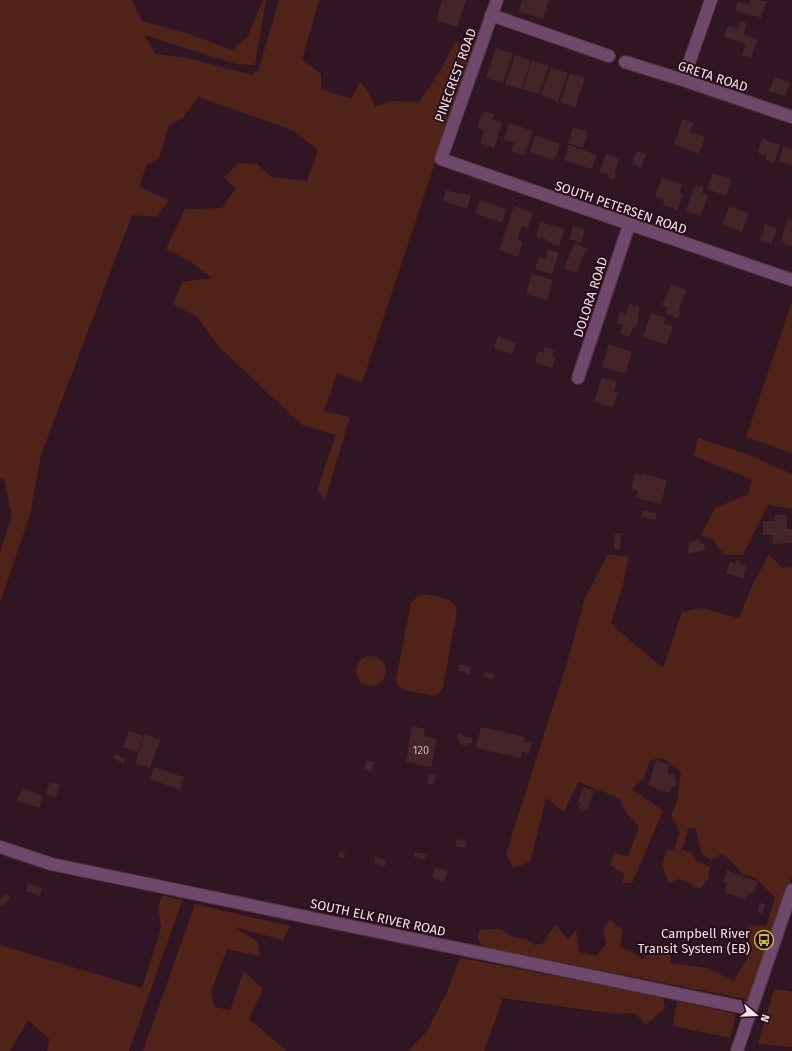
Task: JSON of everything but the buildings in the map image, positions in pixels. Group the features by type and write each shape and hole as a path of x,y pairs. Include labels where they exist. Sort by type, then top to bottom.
{"street":[{"name":"PINECREST ROAD","path":"440,159 497,0"},
{"path":"683,80 711,0"},
{"path":"491,15 609,56"},
{"name":"GRETA ROAD","path":"625,62 792,117"},
{"name":"SOUTH PETERSEN ROAD","path":"440,159 628,225 792,280"},
{"name":"DOLORA ROAD","path":"578,378 628,225"},
{"name":"SOUTH ELK RIVER ROAD","path":"0,847 51,864 751,1009"},
{"path":"737,1051 792,890"}],"shaded area":[{"path":"0,0 132,0 142,21 189,34 232,50 248,36 263,0 266,0 255,65 236,64 144,35 156,54 187,58 252,75 259,69 279,0 319,0 302,60 321,74 321,89 351,99 360,82 370,94 375,107 391,101 419,102 440,71 455,42 474,45 362,383 337,373 324,411 350,417 325,500 317,490 336,435 302,425 220,348 197,317 173,304 182,282 212,278 191,262 166,249 185,209 222,208 236,188 224,178 238,163 257,164 272,177 307,181 318,150 292,130 198,97 183,118 169,125 159,159 147,164 139,187 169,200 157,217 132,215 41,455 30,515 0,603 0,552 12,515 4,479 0,478"},
{"path":"791,304 792,305 792,453 746,437"},
{"path":"698,438 747,454 792,474 792,509 768,505 743,555 724,555 713,540 701,535 715,508 748,494 752,480 694,456"},
{"path":"608,554 629,557 623,584 611,623 663,668 682,612 701,608 739,618 752,586 769,554 782,568 792,567 792,876 750,1000 483,947 478,939 479,930 500,929 513,937 527,939 535,945 544,943 556,925 568,940 576,930 579,952 596,956 606,944 603,931 609,919 623,930 620,946 643,959 656,949 671,954 670,963 708,968 734,981 752,950 748,939 749,925 766,926 775,897 754,877 742,874 730,860 721,854 711,860 701,853 696,829 688,828 685,842 681,850 692,853 697,861 710,867 708,880 699,889 686,881 677,879 669,884 662,865 667,850 674,850 680,832 671,816 677,802 681,772 662,758 650,760 644,778 632,789 663,811 632,883 622,883 624,874 610,865 614,853 628,856 639,827 627,814 619,798 578,782 564,812 546,798 530,862 513,868 506,854 570,653 585,598"},
{"path":"424,594 449,600 456,606 457,611 443,687 442,690 435,696 405,690 397,685 396,679 411,603 418,596"},
{"path":"371,656 382,660 386,671 382,682 371,686 360,682 356,671 360,660"},
{"path":"162,895 182,901 129,1051 47,1051 50,1040 28,1020 10,1051 0,1051 0,945 142,988 161,928 158,907"},
{"path":"195,904 290,926 283,940 234,927 258,942 260,956 227,949 211,992 214,1007 230,1010 244,971 263,989 249,1019 287,1051 143,1051"},
{"path":"460,958 663,996 665,1008 646,1025 635,1013 615,1014 503,998 484,1051 408,1051 426,1033 446,994"},
{"path":"774,989 792,992 792,1047 758,1044"},
{"path":"677,1001 736,1014 730,1038 673,1026"}],"place":[{"name":"Campbell River Transit System (EB)","path":"764,940"}]}
